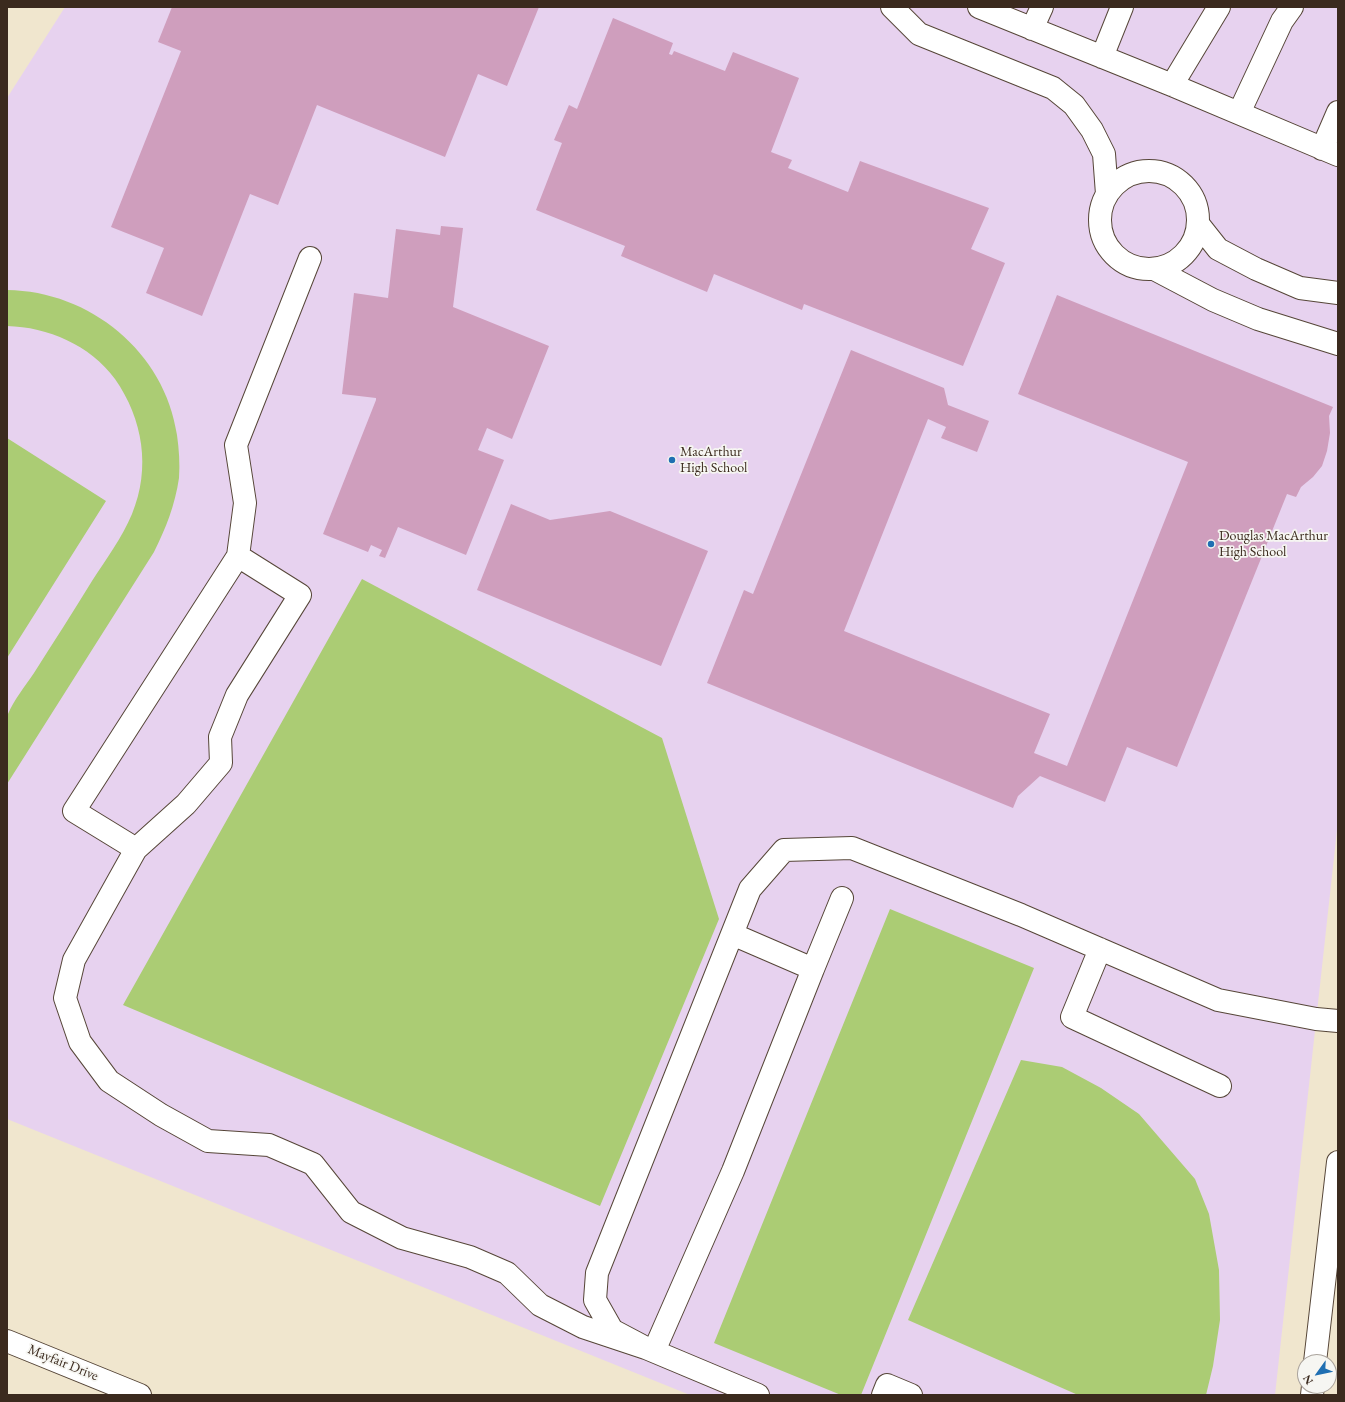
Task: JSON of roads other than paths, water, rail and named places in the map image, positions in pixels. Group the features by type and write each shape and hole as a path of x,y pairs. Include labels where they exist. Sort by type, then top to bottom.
{"street":[{"path":"892,7 919,34 1053,88 1074,105 1092,130 1104,154 1107,194"},
{"path":"979,7 1172,85 1330,152 1338,112"},
{"path":"1032,29 1042,7"},
{"path":"1102,57 1122,7"},
{"path":"1172,85 1219,7"},
{"path":"1239,113 1282,22 1292,7"},
{"path":"1149,171 1166,173 1180,182 1191,194 1198,209 1199,225 1194,242 1185,255 1172,265 1156,270 1140,269 1125,264 1113,254 1107,245 1100,224 1101,208 1107,194 1119,181 1133,173 1149,171"},
{"path":"1199,225 1218,249 1256,269 1300,288 1338,293"},
{"path":"136,849 74,811 238,556 245,503 236,445 310,258"},
{"path":"1156,270 1213,300 1258,319 1338,344"},
{"path":"238,556 300,595 238,695 220,737 221,763 186,804 136,849 74,960 65,998 80,1042 109,1081 161,1115 208,1141 269,1145 313,1164 351,1212 402,1238 470,1257 507,1274 540,1305 583,1327 650,1350 758,1395"},
{"path":"650,1350 612,1330 595,1300 597,1273 750,889 784,850 852,848 1021,915 1218,1000 1316,1019 1338,1021"},
{"path":"650,1350 733,1171 842,898"},
{"path":"732,934 813,969"},
{"path":"1100,949 1072,1017 1220,1086"},
{"path":"1316,1354 1338,1162"},
{"name":"Mayfair Drive","path":"7,1341 140,1395"},
{"path":"883,1395 887,1385 911,1395"}],"place":[{"name":"MacArthur High School","path":"672,460"},
{"name":"Douglas MacArthur High School","path":"1211,544"}]}
